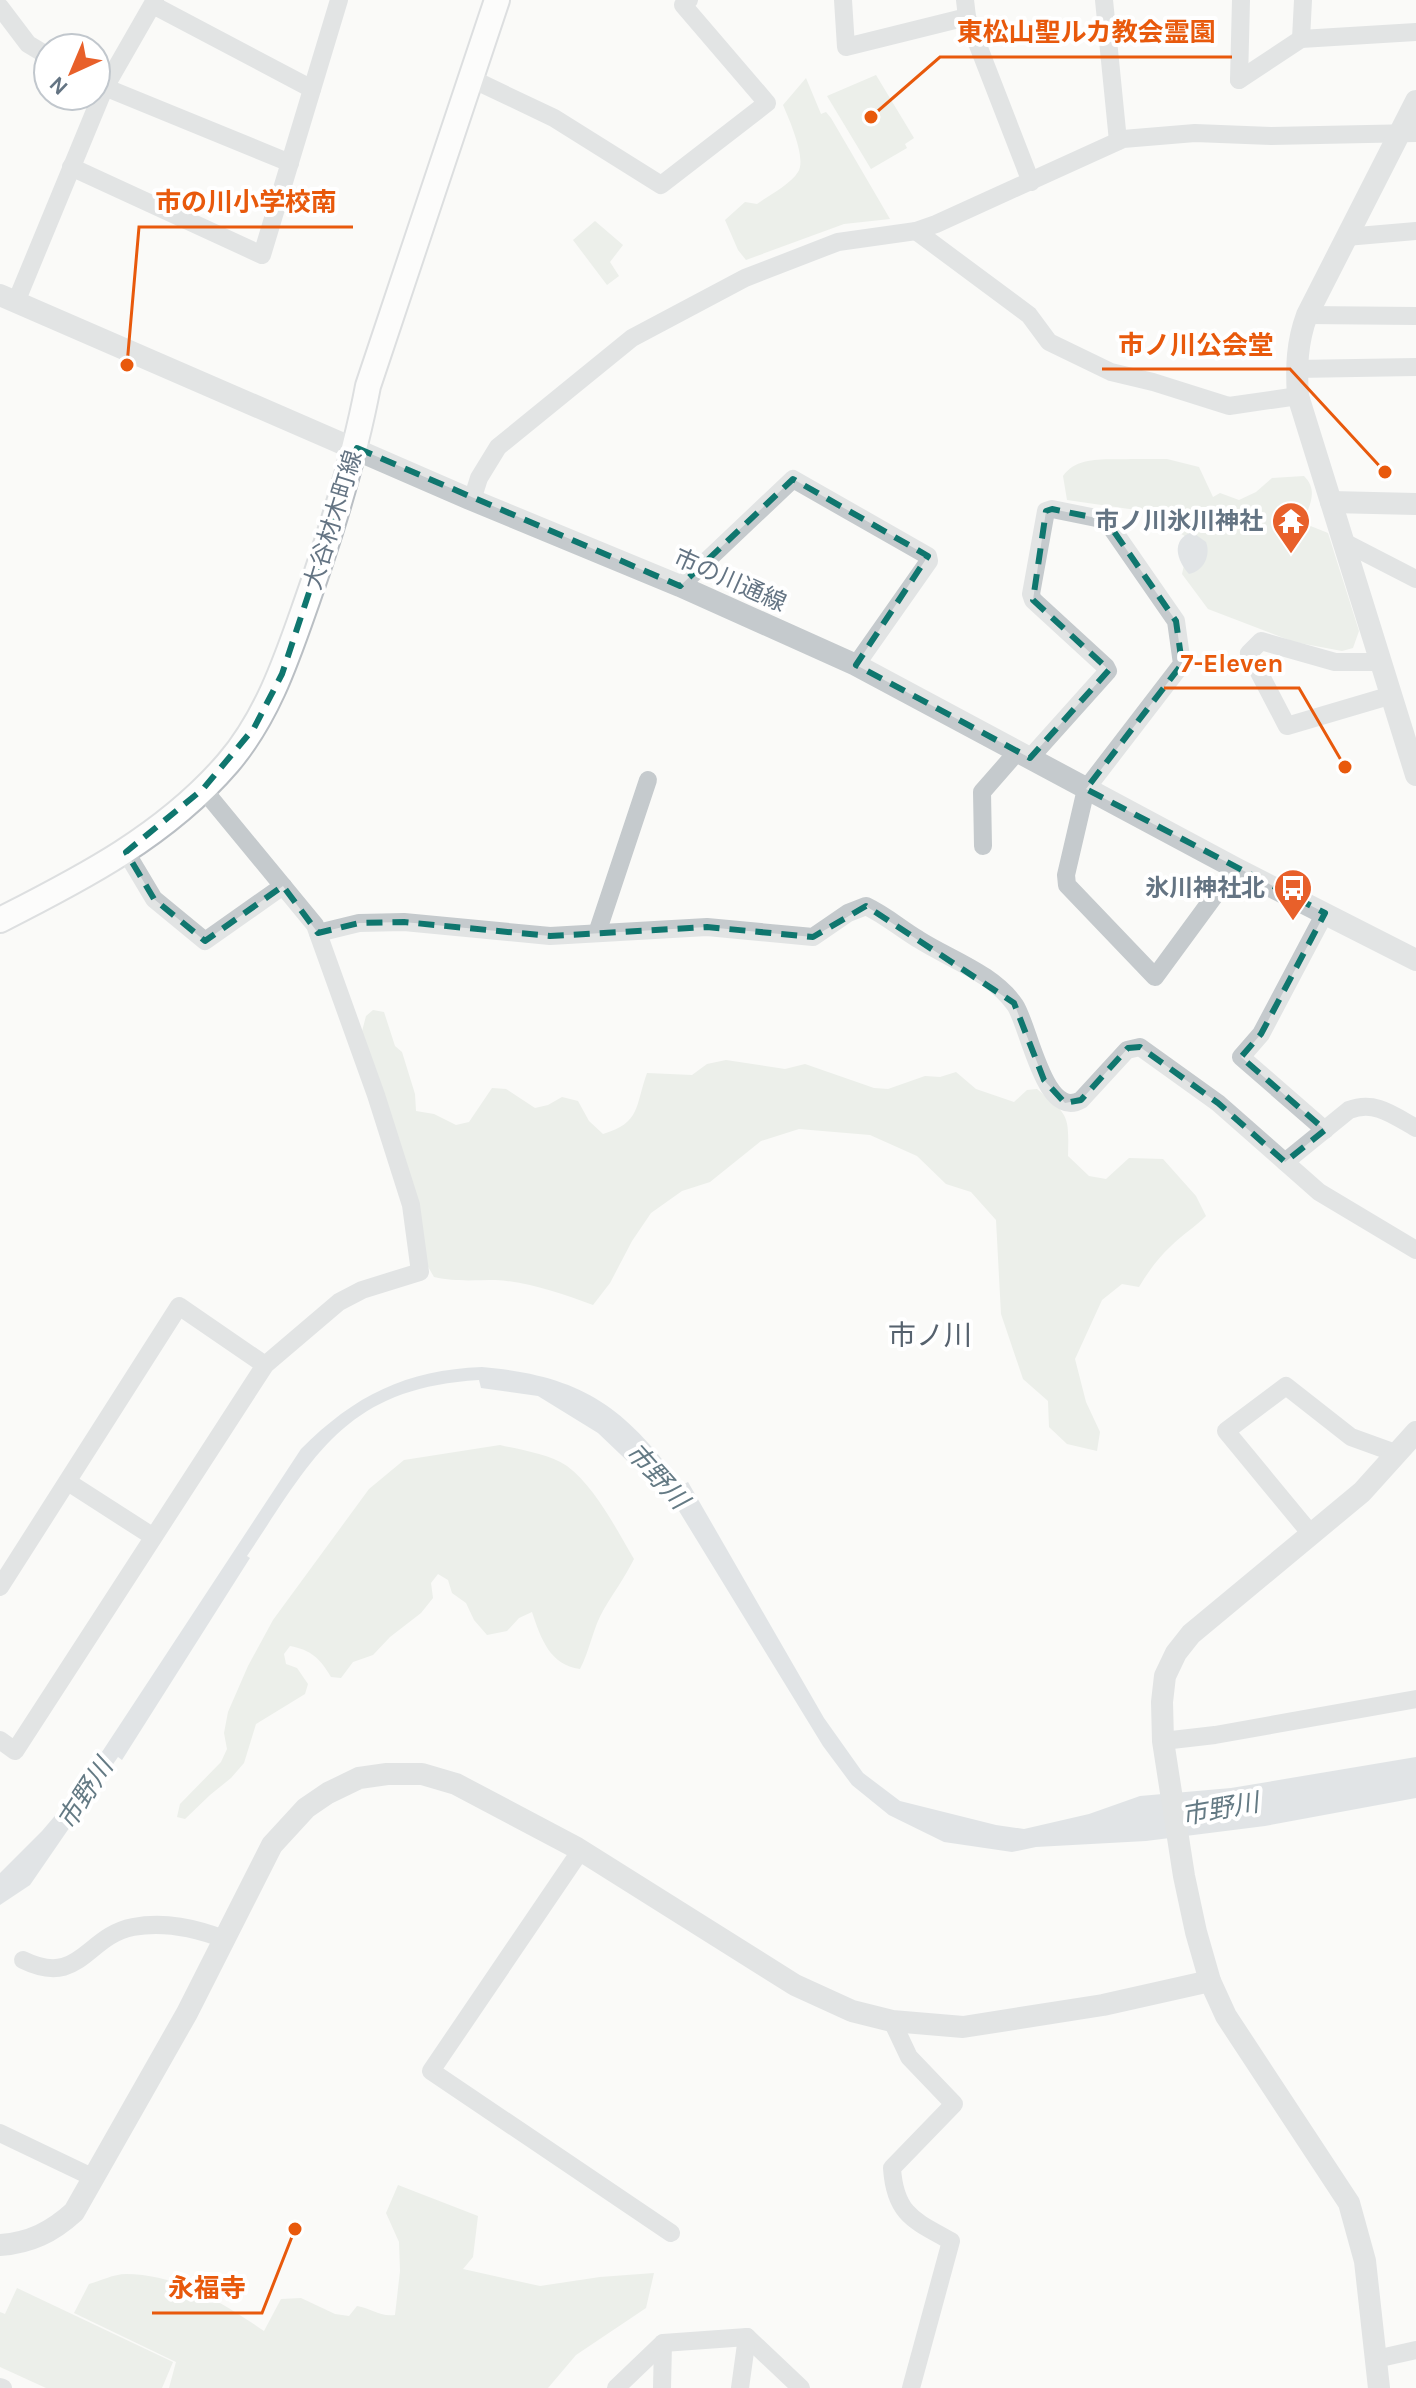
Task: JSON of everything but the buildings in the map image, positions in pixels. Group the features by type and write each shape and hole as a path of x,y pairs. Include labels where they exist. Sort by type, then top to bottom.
{"main road":[{"name":"大谷材木町線","path":"0,920 93,872 171,818 229,762 254,728 282,674 326,548 357,448 368,386 497,0"}],"street":[{"path":"71,167 262,255 339,0"},
{"path":"470,78 554,118 661,185 767,103 683,5 689,0"},
{"path":"843,0 846,47 966,9 1031,182"},
{"path":"1104,0 1118,141"},
{"path":"1241,0 1239,80 1301,39 1416,32"},
{"path":"1301,39 1303,0"},
{"path":"112,68 154,3 312,89"},
{"path":"0,7 32,46"},
{"path":"112,91 290,163"},
{"path":"1416,101 1407,133 1346,237 1307,315 1299,338 1296,369 1298,396 1416,775"},
{"path":"8,298 71,167 91,112"},
{"path":"472,500 479,478 498,447 632,338 745,278 838,242 916,231 1118,141 1195,133 1271,136 1407,133"},
{"path":"916,231 1029,315 1049,342 1111,372 1229,406 1298,396"},
{"path":"1346,237 1416,231"},
{"name":"市の川通線","path":"8,298 472,500 680,586 856,665 1235,868 1416,960"},
{"path":"1307,315 1416,316"},
{"path":"1296,369 1416,367"},
{"path":"680,586 793,479 928,556 929,561 856,665"},
{"path":"1331,502 1416,504"},
{"path":"983,846 982,792 1108,671 1033,600 1031,594 1046,511 1052,509 1106,520 1176,621 1182,664 1086,789 1066,875 1067,885 1155,977 1235,868"},
{"path":"1344,542 1416,579"},
{"path":"1382,662 1335,662 1261,641 1249,653 1287,726 1392,695"},
{"path":"597,933 648,780"},
{"path":"0,1740 15,1751 265,1365 339,1302 362,1290 420,1272 411,1205 376,1095 315,925 203,789"},
{"path":"126,852 154,899 205,941 283,886"},
{"path":"318,933 359,923 404,922 550,936 707,927 813,937 848,913 866,906 973,971 1014,1003 1044,1080 1057,1098 1075,1104 1127,1050 1140,1047 1218,1103 1319,1192 1416,1250"},
{"path":"1325,913 1261,1034 1241,1057 1325,1130"},
{"path":"1285,1162 1349,1110 1361,1105 1376,1106 1416,1128"},
{"path":"0,1587 179,1306 265,1365"},
{"path":"1311,1534 1226,1431 1286,1386 1351,1437 1398,1454"},
{"path":"1379,2388 1365,2261 1349,2203 1226,2016 1210,1981 1184,1876 1163,1741 1163,1689 1165,1676 1176,1653 1191,1634 1362,1492 1416,1432"},
{"path":"68,1482 152,1536"},
{"path":"1163,1741 1215,1735 1416,1699"},
{"path":"0,2245 22,2243 45,2234 61,2224 81,2202 187,2013 272,1845 306,1808 359,1778 422,1774 456,1784 581,1850 795,1985 852,2011 892,2021 963,2027 1103,2005 1210,1981"},
{"path":"581,1850 431,2071 671,2233"},
{"path":"23,1960 54,1970 69,1966 109,1938 131,1927 183,1926 224,1939"},
{"path":"892,2021 909,2057 954,2104 892,2168 907,2216 951,2241 911,2388"},
{"path":"0,2133 94,2178"},
{"path":"740,2388 747,2337"},
{"path":"616,2388 663,2343 747,2337 801,2388"},
{"path":"662,2388 663,2343"},
{"path":"1376,2359 1416,2350"}],"highlighted area":[{"path":"357,448 680,586 793,479 928,556 856,665 1030,758 1109,670 1033,600 1046,511 1052,509 1106,520 1176,621 1182,664 1086,789 1325,913 1261,1034 1241,1057 1325,1130 1285,1162 1218,1103 1140,1047 1128,1048 1081,1100 1065,1103 1044,1080 1014,1003 866,906 813,937 707,927 550,936 404,922 359,923 318,933 283,886 205,941 154,899 126,852 203,789 254,728 282,674"}],"shaded area":[{"path":"876,75 914,138 905,144 907,148 871,169 827,96"},
{"path":"806,78 821,114 826,112 831,118 890,219 844,224 746,260 738,250 725,220 745,202 757,204 798,172 799,149 783,105"},
{"path":"595,221 623,245 610,262 619,276 607,285 573,240"},
{"path":"1167,459 1199,467 1213,497 1220,493 1239,500 1256,492 1272,478 1304,476 1312,493 1303,523 1328,533 1359,631 1353,648 1342,651 1294,642 1208,609 1182,574 1190,539 1176,531 1174,518 1067,500 1063,476 1076,465 1094,460"},
{"path":"373,1010 384,1012 395,1046 402,1052 415,1094 416,1111 434,1114 456,1125 469,1122 492,1088 506,1089 535,1108 562,1097 578,1101 589,1121 603,1134 630,1119 647,1073 692,1075 707,1064 726,1060 785,1069 805,1064 874,1088 888,1089 925,1076 940,1077 956,1072 976,1089 1014,1102 1027,1090 1037,1089 1065,1117 1068,1156 1089,1176 1106,1179 1129,1158 1163,1159 1196,1196 1206,1216 1166,1251 1139,1287 1122,1284 1102,1300 1075,1359 1086,1402 1100,1432 1097,1451 1067,1444 1049,1427 1048,1401 1023,1379 1001,1314 996,1220 971,1192 946,1184 917,1156 870,1135 799,1129 761,1141 710,1182 682,1191 651,1213 610,1283 593,1305 521,1283 434,1277 427,1265 360,1039 366,1016"},
{"path":"500,1445 543,1455 567,1466 596,1497 634,1559 600,1616 580,1669 561,1662 548,1649 532,1612 519,1618 507,1631 487,1635 474,1620 466,1603 452,1593 448,1580 438,1574 431,1583 433,1598 421,1613 373,1655 353,1662 341,1678 331,1677 319,1660 304,1650 290,1646 284,1654 286,1664 297,1668 308,1684 305,1694 256,1724 244,1763 185,1819 177,1817 180,1804 221,1762 227,1749 224,1733 228,1712 273,1620 369,1489 404,1460"},
{"path":"398,2185 478,2216 473,2257 463,2269 540,2286 654,2273 646,2308 576,2355 548,2388 169,2388 176,2362 74,2313 89,2284 126,2274 163,2279 198,2292 264,2331 281,2299 301,2298 335,2314 349,2316 357,2306 384,2315 395,2315 400,2271 399,2242 386,2213"},
{"path":"17,2288 173,2362 162,2388 46,2388 0,2367 0,2312 5,2314"}],"water":[{"path":"1192,532 1206,542 1208,552 1202,566 1189,574 1181,563 1178,545"},
{"name":"市野川","path":"482,1367 547,1378 574,1387 598,1400 640,1434 682,1485 688,1482 824,1718 863,1773 900,1801 1024,1829 1089,1814 1140,1796 1231,1788 1416,1757 1416,1798 1265,1826 1146,1841 1036,1847 1012,1852 944,1842 889,1815 852,1785 823,1746 668,1493 663,1495 598,1433 538,1396 481,1388 479,1380 433,1386 396,1397 364,1413 315,1458 247,1556 250,1558 122,1760 118,1757 30,1885 0,1905 0,1873 77,1790 301,1449 341,1414 383,1389 429,1373"}],"place":[{"name":"東松山聖ルカ教会霊園","path":"871,117"},
{"name":"市の川小学校南","path":"127,365"},
{"name":"市ノ川公会堂","path":"1385,472"},
{"name":"市ノ川氷川神社","path":"1291,555"},
{"name":"7-Eleven","path":"1345,767"},
{"name":"氷川神社北","path":"1293,922"},
{"name":"永福寺","path":"295,2229"}],"district":[{"name":"市ノ川","path":"930,1335"}]}
